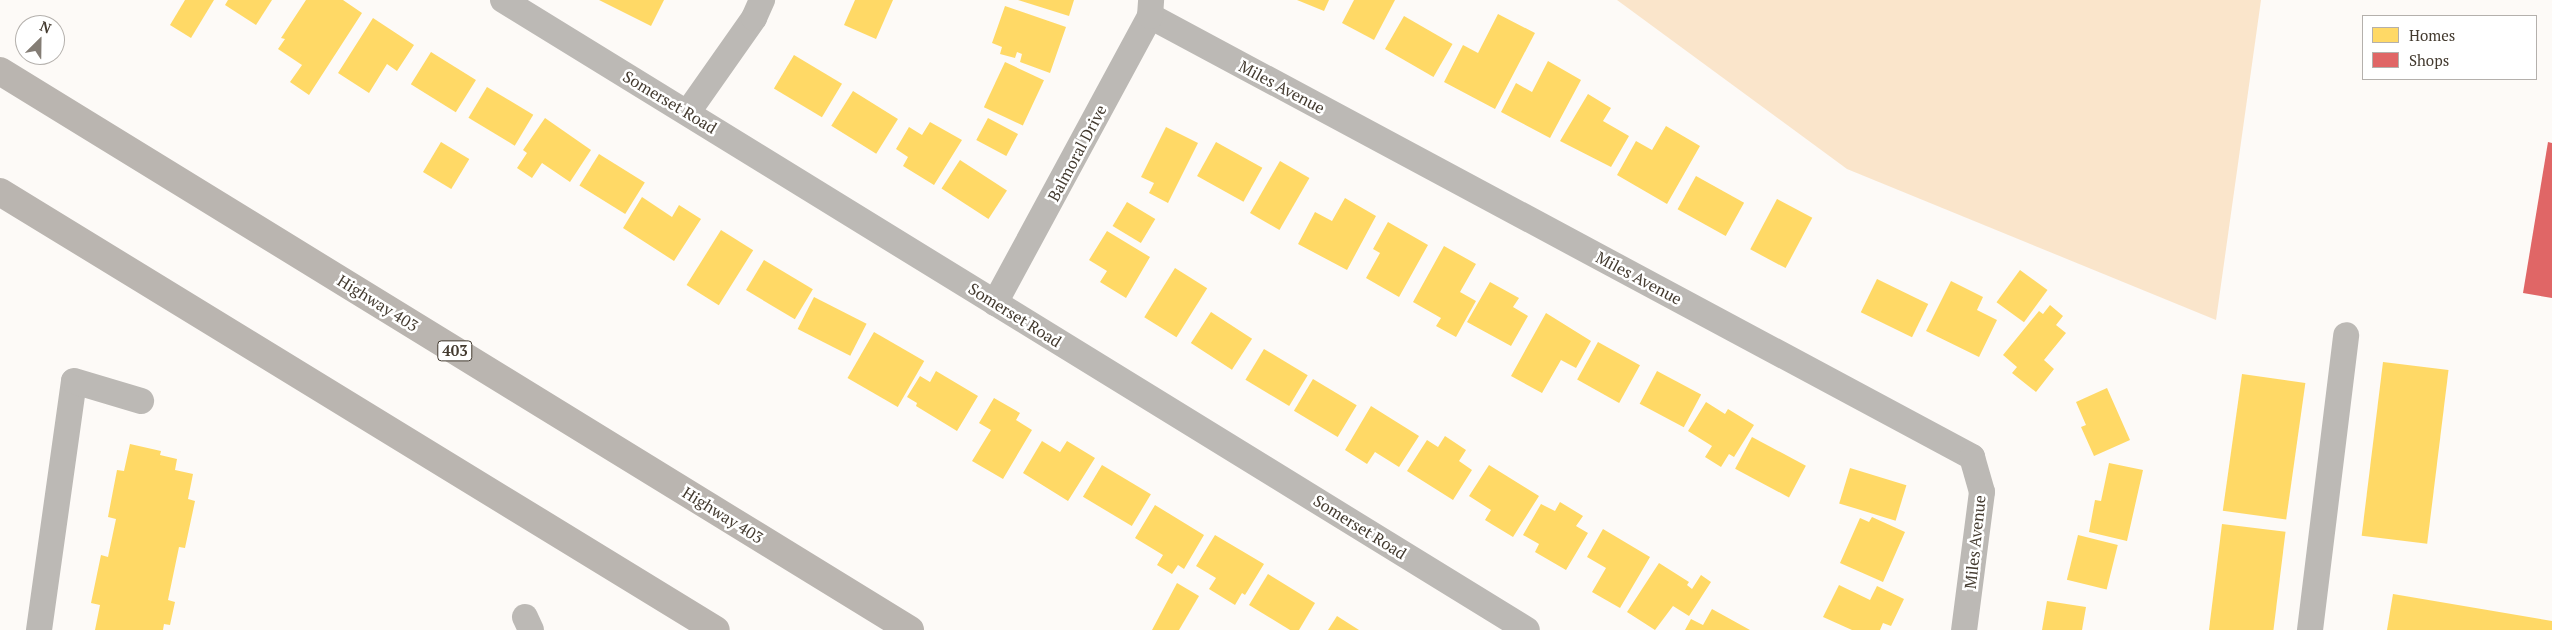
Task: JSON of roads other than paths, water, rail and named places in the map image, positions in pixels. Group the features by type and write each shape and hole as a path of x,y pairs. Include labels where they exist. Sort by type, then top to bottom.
{"highway":[{"name":"Highway 403","path":"0,71 910,630"},
{"path":"0,192 716,630"}],"street":[{"name":"Somerset Road","path":"503,0 688,112 1527,630"},
{"path":"688,112 754,18 762,0"},
{"name":"Balmoral Drive","path":"995,303 1151,8"},
{"name":"Miles Avenue","path":"1151,8 1972,457 1982,492 1964,630"},
{"path":"2310,630 2346,335"},
{"path":"39,630 74,381 142,401"}]}
